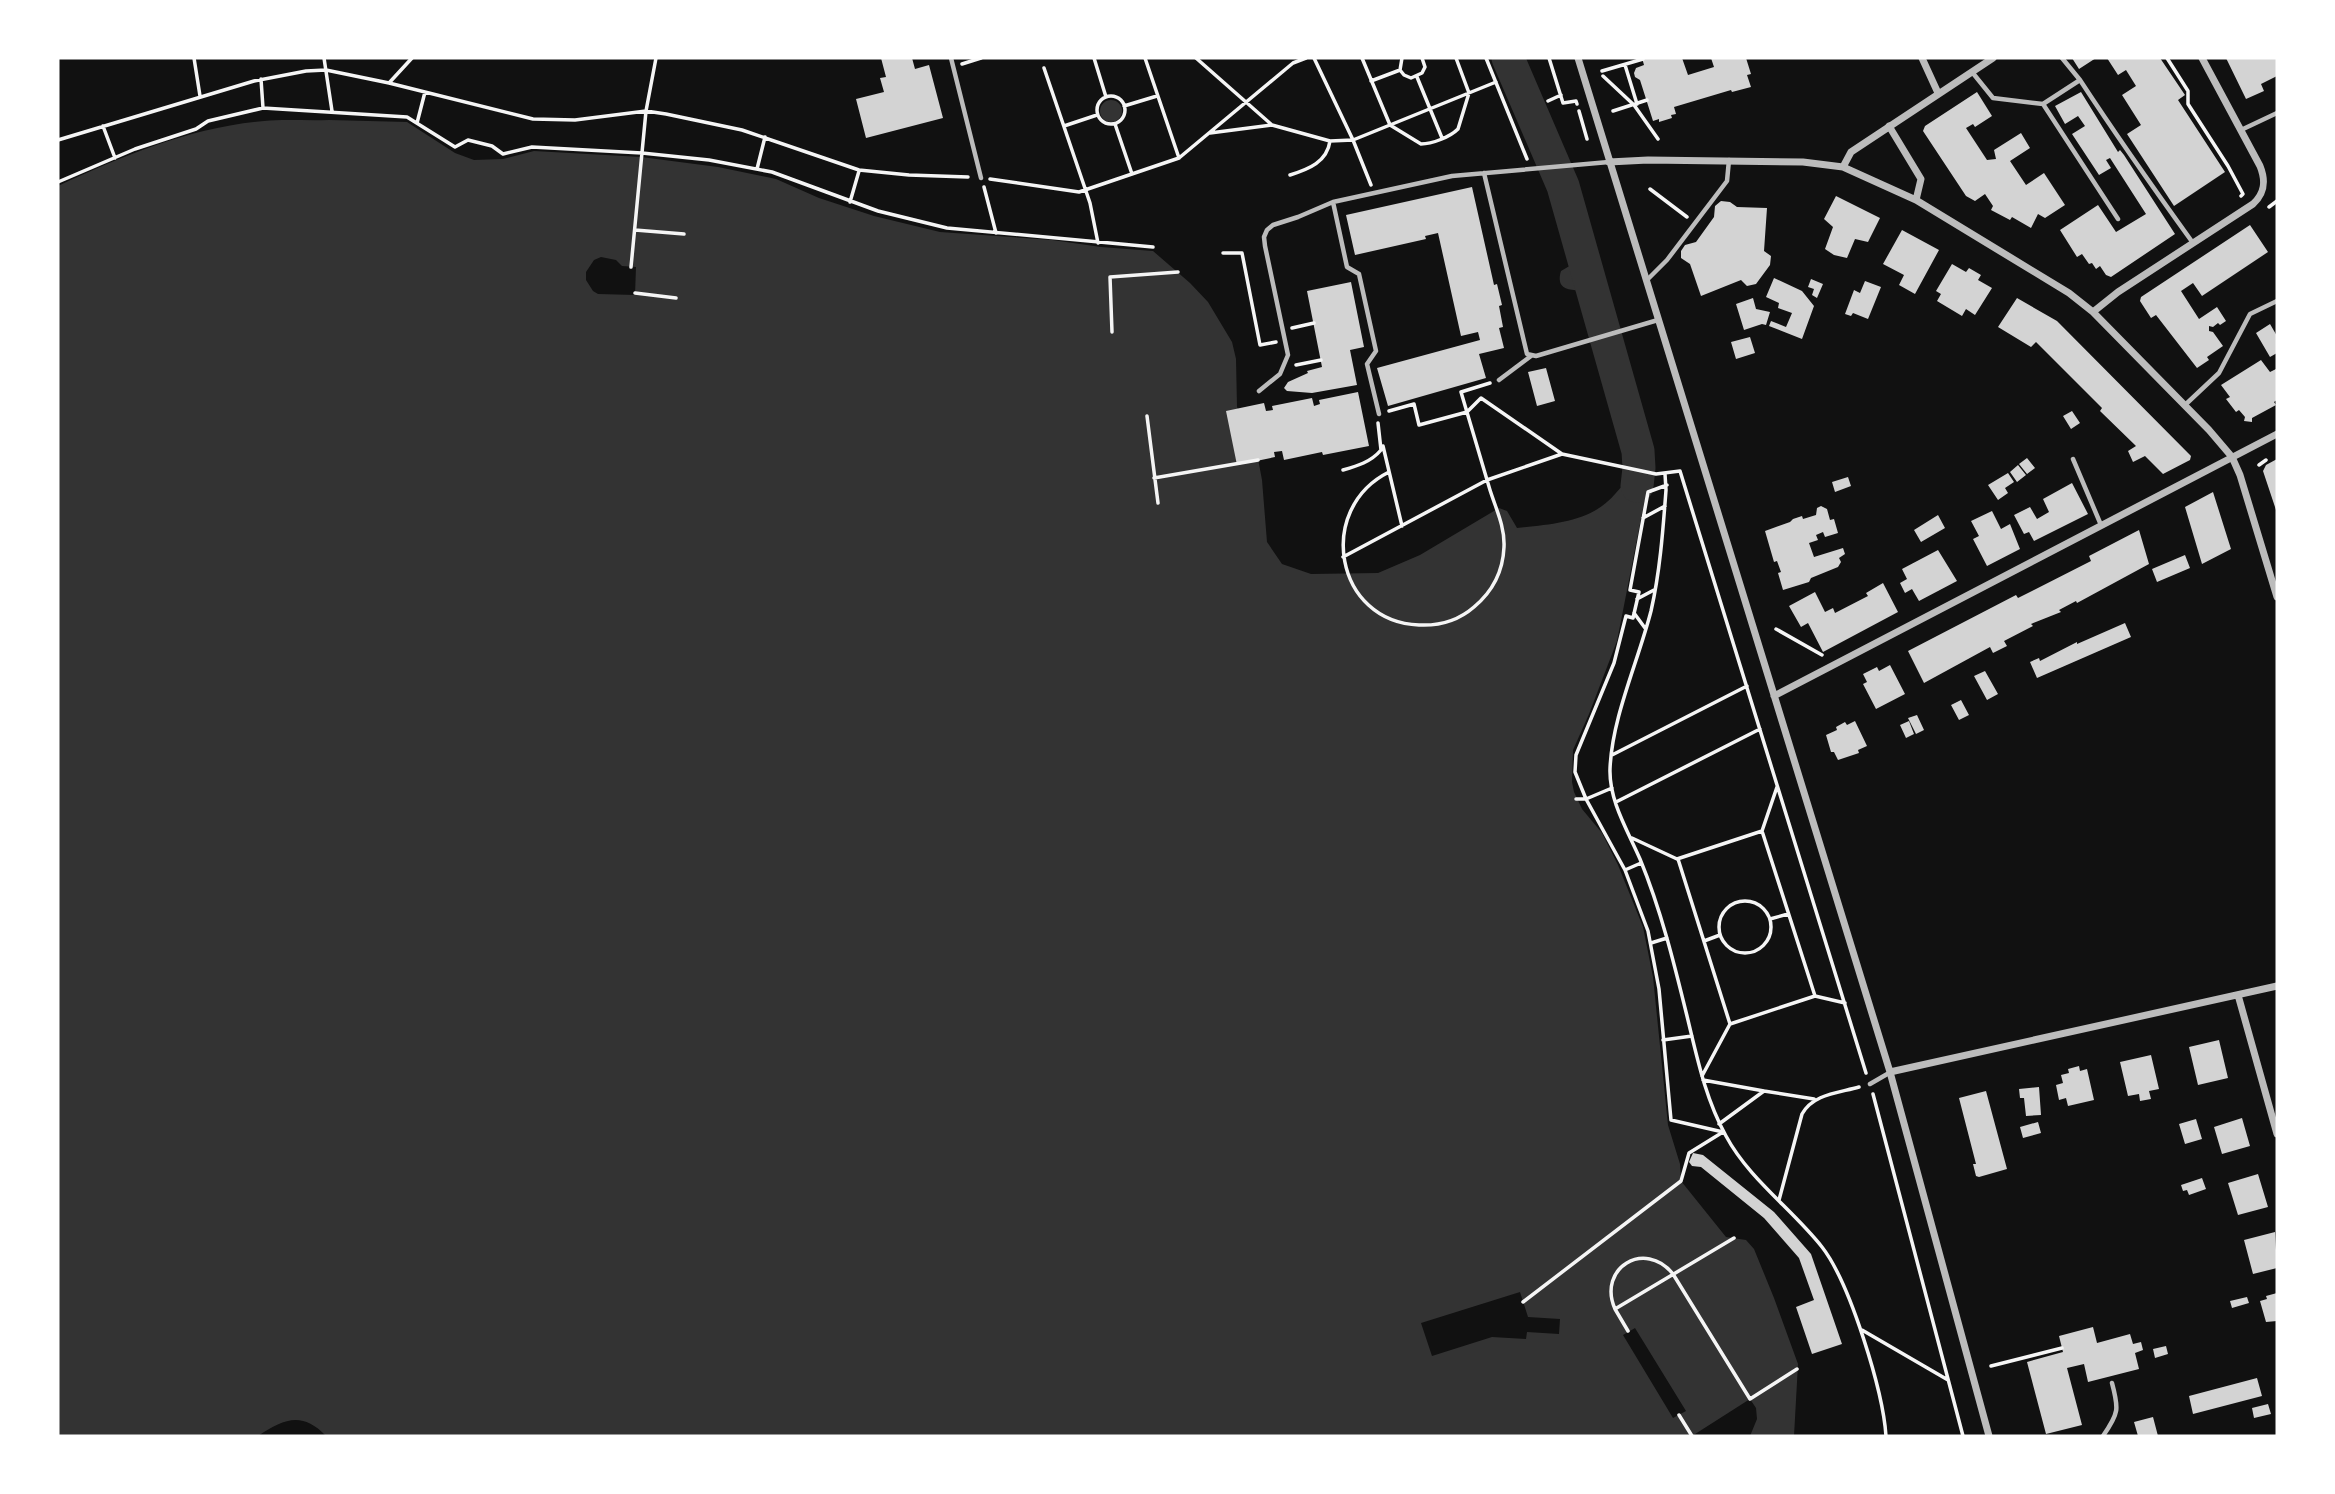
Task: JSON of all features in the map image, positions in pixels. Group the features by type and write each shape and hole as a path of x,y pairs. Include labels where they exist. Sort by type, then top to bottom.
{"street":[{"path":"1578,58 1890,1072 1989,1436"},
{"path":"1922,58 1938,93"},
{"path":"1843,167 1851,152 1993,58"},
{"path":"2093,312 2118,292 2253,204 2262,194 2262,171 2202,58"},
{"path":"1889,126 1921,179 1916,200"},
{"path":"1609,162 1729,160 1803,162 1843,167 1916,200 2068,293 2093,312 2232,457 2274,572 2277,597"},
{"path":"1774,696 2277,434"},
{"path":"1890,1072 2277,986"},
{"path":"2238,995 2277,1134"}],"lane":[{"path":"951,58 981,178"},
{"path":"2062,58 2193,243"},
{"path":"1971,72 1993,98 2043,104 2080,80"},
{"path":"2043,104 2118,219"},
{"path":"2241,130 2277,113"},
{"path":"1646,281 1667,260 1727,181 1729,160"},
{"path":"1259,391 1272,382 1284,367 1288,355 1264,237 1273,225 1333,202 1452,176 1609,162"},
{"path":"1485,173 1525,351 1531,356"},
{"path":"1333,202 1347,267 1359,274 1376,351 1367,364 1379,414"},
{"path":"2185,405 2219,373 2250,314 2277,301"},
{"path":"1499,380 1531,356 1658,320"},
{"path":"2073,459 2101,526"},
{"path":"1870,1084 1890,1072"},
{"path":"2103,1436 2118,1407 2112,1383"}],"path":[{"path":"194,58 200,96"},
{"path":"324,58 332,111"},
{"path":"388,83 412,58"},
{"path":"631,267 646,111 656,58"},
{"path":"953,66 981,58"},
{"path":"1094,58 1106,97"},
{"path":"1144,58 1179,158"},
{"path":"1196,58 1272,125"},
{"path":"58,140 261,79 306,71 326,71 388,83 544,121 646,111 765,137 859,170 909,176 981,178 1073,192 1086,191 1179,158 1292,60 1306,58"},
{"path":"1314,58 1374,193"},
{"path":"1362,58 1390,125 1421,144 1455,133 1458,129 1469,93 1456,58"},
{"path":"1400,70 1402,58"},
{"path":"1400,70 1407,77 1417,77 1424,70 1423,59 1431,58"},
{"path":"1486,58 1531,169"},
{"path":"1549,58 1563,103 1576,101 1587,139"},
{"path":"2167,58 2188,91 2188,104 2243,194 2232,202"},
{"path":"1643,59 1603,74 1635,104 1658,139"},
{"path":"1625,65 1635,104"},
{"path":"1044,68 1086,191 1098,243"},
{"path":"1371,81 1400,70"},
{"path":"1417,77 1442,138"},
{"path":"261,79 263,108"},
{"path":"1208,133 1272,125 1330,141 1353,141 1496,82"},
{"path":"417,123 425,92"},
{"path":"1548,101 1561,95"},
{"path":"1124,106 1157,96"},
{"path":"1106,97 1117,98 1124,106 1124,117 1115,124 1104,123 1097,115 1098,104 1106,97"},
{"path":"1614,111 1647,100"},
{"path":"58,182 115,158 197,129 208,121 263,108 332,111 407,117 455,147 468,140 492,146 503,154 533,147 709,160 757,169 850,202 930,225 1153,247"},
{"path":"1064,126 1097,115"},
{"path":"1115,124 1132,174"},
{"path":"103,126 115,158"},
{"path":"757,169 765,137"},
{"path":"1290,175 1307,170 1324,158 1330,141"},
{"path":"850,202 859,170"},
{"path":"981,178 996,233"},
{"path":"1650,188 1695,222"},
{"path":"635,230 684,234"},
{"path":"1223,253 1242,253 1260,345 1285,341"},
{"path":"1112,332 1110,277 1178,272"},
{"path":"635,293 676,298"},
{"path":"1306,325 1314,323"},
{"path":"1284,367 1321,360"},
{"path":"1389,472 1371,482 1352,506 1343,535 1343,557 1348,575 1357,592 1377,611 1389,618 1402,623 1429,625 1458,618 1471,610 1487,594 1499,575 1503,560 1503,531 1461,393 1499,380"},
{"path":"1402,526 1376,415 1413,404 1419,425 1467,412 1481,398 1562,454 1656,474 1680,471 1870,1084 1961,1435"},
{"path":"1147,416 1158,503"},
{"path":"1343,470 1375,457 1381,450 1381,441"},
{"path":"1343,557 1487,480 1562,454"},
{"path":"1154,478 1258,460"},
{"path":"2259,465 2266,460"},
{"path":"1665,474 1667,485 1655,589 1617,727 1610,774 1612,788 1667,938 1702,1079 1719,1124 1742,1160 1828,1256 1844,1286 1860,1329 1878,1390 1886,1436"},
{"path":"1667,485 1648,492 1630,590 1639,592 1633,618 1626,616 1614,663 1576,755 1577,780 1625,870 1644,917 1656,967 1671,1120 1723,1132"},
{"path":"1643,519 1665,506"},
{"path":"1637,599 1655,589"},
{"path":"1634,613 1646,629"},
{"path":"1776,629 1822,655"},
{"path":"1612,755 1747,687"},
{"path":"1616,802 1760,729"},
{"path":"1778,785 1762,831 1815,996"},
{"path":"1576,799 1586,799 1612,788"},
{"path":"1630,838 1677,859 1762,831"},
{"path":"1677,859 1730,1024 1702,1079"},
{"path":"1625,870 1641,863"},
{"path":"1749,902 1759,906 1770,919 1769,937 1763,946 1753,952 1736,951 1726,945 1720,935 1719,923 1723,913 1737,903 1749,902"},
{"path":"1770,919 1788,913"},
{"path":"1704,941 1720,935"},
{"path":"1651,943 1667,938"},
{"path":"1730,1024 1815,996 1846,1003"},
{"path":"1663,1040 1692,1036"},
{"path":"1702,1079 1814,1099 1870,1084"},
{"path":"1719,1124 1764,1091"},
{"path":"1779,1200 1802,1114 1814,1099"},
{"path":"1523,1302 1681,1181 1689,1153 1723,1132"},
{"path":"1615,1309 1734,1238"},
{"path":"1628,1331 1615,1309 1610,1292 1611,1284 1620,1268 1627,1263 1644,1258 1652,1259 1668,1267 1673,1274 1750,1399 1797,1369"},
{"path":"1860,1329 1948,1380"},
{"path":"1991,1366 2062,1348"},
{"path":"1679,1415 1692,1436"}],"shaded area":[{"path":"1107,100 1115,100 1122,107 1122,115 1115,122 1107,122 1100,115 1100,107"},
{"path":"264,121 407,122 455,153 474,160 503,159 534,151 641,157 718,167 776,179 819,198 874,216 940,232 1153,251 1208,302 1232,342 1236,359 1237,407 1255,443 1262,480 1267,542 1282,564 1311,574 1378,573 1420,555 1499,508 1507,511 1517,528 1550,524 1593,512 1626,482 1647,488 1617,641 1573,750 1572,782 1582,809 1602,833 1618,865 1643,927 1653,977 1668,1125 1680,1164 1681,1181 1726,1237 1746,1240 1754,1249 1798,1364 1794,1436 326,1436 309,1423 293,1420 276,1425 258,1436 58,1436 58,186 158,144 210,129"},
{"path":"1583,258 1592,290 1564,287 1561,284 1561,271"}],"pier":[{"path":"601,257 616,260 622,266 636,267 635,295 598,294 593,291 586,280 586,272 594,260"},
{"path":"1520,1292 1528,1317 1560,1319 1559,1334 1527,1332 1526,1339 1492,1337 1432,1356 1421,1323"},
{"path":"1635,1328 1686,1411 1673,1418 1623,1335"},
{"path":"1750,1399 1756,1408 1757,1419 1750,1436 1692,1436"}],"building":[{"path":"881,58 912,58 915,69 929,65 943,118 866,138 856,99 884,92 880,78 886,77"},
{"path":"1642,58 1682,58 1688,75 1714,67 1711,58 1746,58 1751,74 1747,75 1751,87 1732,92 1731,90 1674,107 1676,114 1671,115 1672,118 1653,121 1640,80 1634,73 1636,68 1644,65"},
{"path":"2072,58 2096,58 2079,69"},
{"path":"2107,58 2160,58 2185,95 2178,100 2225,172 2174,206 2127,134 2141,125 2122,95 2136,86 2126,70 2118,75"},
{"path":"2226,58 2277,58 2277,76 2261,84 2264,91 2246,99"},
{"path":"1977,92 1992,116 1975,127 1973,124 1966,128 1987,160 1996,159 1994,150 2021,133 2030,148 2010,161 2026,185 2044,173 2065,205 2045,218 2038,214 2031,228 2012,217 2010,220 1991,210 1993,206 1985,194 1975,201 1966,196 1923,131 1925,126"},
{"path":"2081,92 2118,152 2120,150 2124,155 2175,234 2111,277 2106,275 2100,266 2096,269 2092,263 2089,264 2082,254 2077,257 2060,230 2098,205 2116,232 2146,214 2110,158 2106,160 2111,168 2099,175 2072,134 2085,126 2078,116 2065,124 2055,106"},
{"path":"1472,187 1494,285 1497,284 1502,305 1499,306 1503,327 1499,328 1504,348 1479,354 1486,378 1388,406 1377,368 1480,340 1478,332 1461,336 1438,233 1425,236 1426,239 1355,255 1346,215"},
{"path":"1836,196 1880,218 1868,242 1855,239 1847,258 1834,255 1825,249 1833,227 1824,219"},
{"path":"1721,201 1730,202 1737,207 1767,208 1764,251 1771,256 1770,265 1756,284 1747,286 1741,280 1701,296 1690,264 1681,258 1681,251 1685,245 1696,242 1714,217 1715,206"},
{"path":"2250,225 2268,252 2202,296 2193,283 2181,291 2199,319 2217,307 2226,321 2220,325 2218,323 2213,327 2209,326 2209,331 2213,332 2223,346 2197,368 2156,315 2151,318 2140,301 2141,297"},
{"path":"1902,230 1939,250 1915,294 1899,285 1904,275 1883,264"},
{"path":"1952,264 1966,272 1969,268 1981,275 1978,280 1992,288 1975,315 1966,309 1962,316 1937,301 1941,294 1936,291"},
{"path":"1774,278 1802,291 1814,306 1802,339 1769,326 1771,321 1786,327 1792,313 1778,308 1779,303 1766,297"},
{"path":"1811,279 1823,284 1817,298 1812,295 1814,289 1808,287"},
{"path":"1865,281 1881,287 1868,319 1853,313 1851,316 1845,314 1854,290 1860,293"},
{"path":"1351,282 1364,347 1350,350 1357,385 1312,393 1287,391 1284,388 1288,382 1308,373 1307,371 1322,367 1307,291"},
{"path":"1753,298 1756,309 1770,312 1766,325 1744,330 1736,304"},
{"path":"2017,298 2057,321 2191,456 2190,460 2163,474 2145,456 2133,462 2128,451 2136,446 2036,342 2031,347 1998,327"},
{"path":"2270,324 2277,336 2277,353 2270,357 2256,333"},
{"path":"1750,337 1755,353 1736,359 1731,342"},
{"path":"2261,360 2270,372 2276,369 2277,371 2276,405 2252,418 2252,422 2244,421 2245,417 2239,410 2236,412 2226,399 2230,397 2221,385"},
{"path":"1546,368 1555,401 1537,406 1528,372"},
{"path":"1358,392 1369,446 1284,460 1282,451 1274,452 1275,457 1237,465 1226,411 1264,403 1266,411 1273,410 1272,406 1312,398 1314,406 1320,404 1319,400"},
{"path":"2072,411 2080,423 2071,429 2063,416"},
{"path":"2027,458 2035,468 2027,474 2019,464"},
{"path":"2277,459 2277,513 2263,471 2266,465"},
{"path":"2018,465 2026,475 2017,482 2010,472"},
{"path":"2008,473 2014,482 2005,488 2008,493 1998,500 1988,485"},
{"path":"1848,477 1851,486 1835,492 1832,482"},
{"path":"2072,483 2088,514 2034,541 2029,532 2024,534 2014,515 2030,507 2037,519 2049,512 2043,499"},
{"path":"2213,492 2231,549 2202,564 2185,507"},
{"path":"1821,506 1827,509 1830,520 1834,519 1838,533 1825,537 1823,532 1816,535 1818,540 1809,543 1814,557 1843,548 1845,554 1839,558 1841,562 1838,567 1811,578 1809,582 1783,590 1778,573 1781,572 1777,561 1774,562 1765,531 1802,516 1803,519 1816,515 1817,508"},
{"path":"1992,511 2001,529 2010,524 2020,549 1987,566 1973,539 1979,536 1971,521"},
{"path":"1938,515 1945,528 1921,542 1914,530"},
{"path":"2139,530 2149,564 2059,610 2061,612 2031,624 2033,626 2004,641 2007,646 1993,653 1990,647 1924,683 1908,651 2016,595 2018,598 2091,561 2089,556"},
{"path":"1938,550 1957,581 1919,601 1912,589 1905,593 1900,583 1907,579 1902,569"},
{"path":"2185,555 2190,568 2157,582 2152,569"},
{"path":"1883,583 1898,612 1823,652 1808,623 1801,627 1789,606 1815,592 1825,612 1833,608 1835,613 1868,596 1866,593"},
{"path":"2125,623 2131,637 2037,678 2030,662 2039,658 2040,661 2077,642"},
{"path":"1890,665 1905,694 1876,709 1863,684 1867,682 1863,674 1877,667 1879,671"},
{"path":"1985,671 1998,694 1987,700 1974,676"},
{"path":"1961,700 1969,715 1959,720 1951,705"},
{"path":"1917,715 1924,730 1916,734 1908,718"},
{"path":"1855,721 1867,746 1858,750 1859,753 1838,760 1834,752 1831,752 1826,735 1845,722 1847,725"},
{"path":"1909,721 1914,734 1906,738 1900,725"},
{"path":"2219,1040 2228,1078 2198,1085 2189,1047"},
{"path":"2151,1055 2159,1089 2149,1091 2151,1099 2140,1101 2139,1094 2128,1096 2120,1062"},
{"path":"2079,1066 2080,1071 2087,1069 2094,1100 2068,1106 2066,1098 2059,1100 2056,1085 2063,1083 2061,1075 2069,1073 2068,1069"},
{"path":"2039,1087 2041,1115 2026,1116 2024,1098 2020,1098 2019,1089"},
{"path":"1986,1091 2007,1169 1979,1177 1976,1176 1973,1164 1976,1164 1959,1098"},
{"path":"2242,1118 2250,1146 2222,1154 2214,1127"},
{"path":"2196,1119 2202,1139 2185,1144 2179,1124"},
{"path":"2038,1122 2041,1133 2023,1138 2020,1127"},
{"path":"1693,1153 1703,1155 1774,1212 1811,1254 1842,1344 1812,1354 1796,1307 1814,1300 1799,1258 1764,1218 1701,1167 1692,1166 1689,1162"},
{"path":"2258,1174 2268,1207 2238,1215 2228,1183"},
{"path":"2202,1178 2206,1189 2189,1195 2187,1190 2183,1191 2181,1185"},
{"path":"2275,1232 2277,1268 2253,1274 2244,1240"},
{"path":"2277,1293 2277,1321 2266,1322 2260,1301"},
{"path":"2247,1297 2249,1303 2232,1308 2230,1301"},
{"path":"2093,1327 2097,1343 2130,1334 2133,1344 2141,1342 2143,1350 2135,1353 2139,1369 2088,1382 2084,1364 2067,1368 2082,1425 2046,1434 2027,1362 2063,1352 2059,1336"},
{"path":"2166,1346 2168,1354 2155,1358 2153,1349"},
{"path":"2257,1378 2262,1396 2193,1414 2189,1396"},
{"path":"2268,1404 2271,1414 2254,1418 2252,1408"},
{"path":"2153,1417 2158,1436 2138,1436 2134,1422"}],"waterway":[{"path":"1508,58 1563,186 1638,451 1637,486"}]}
